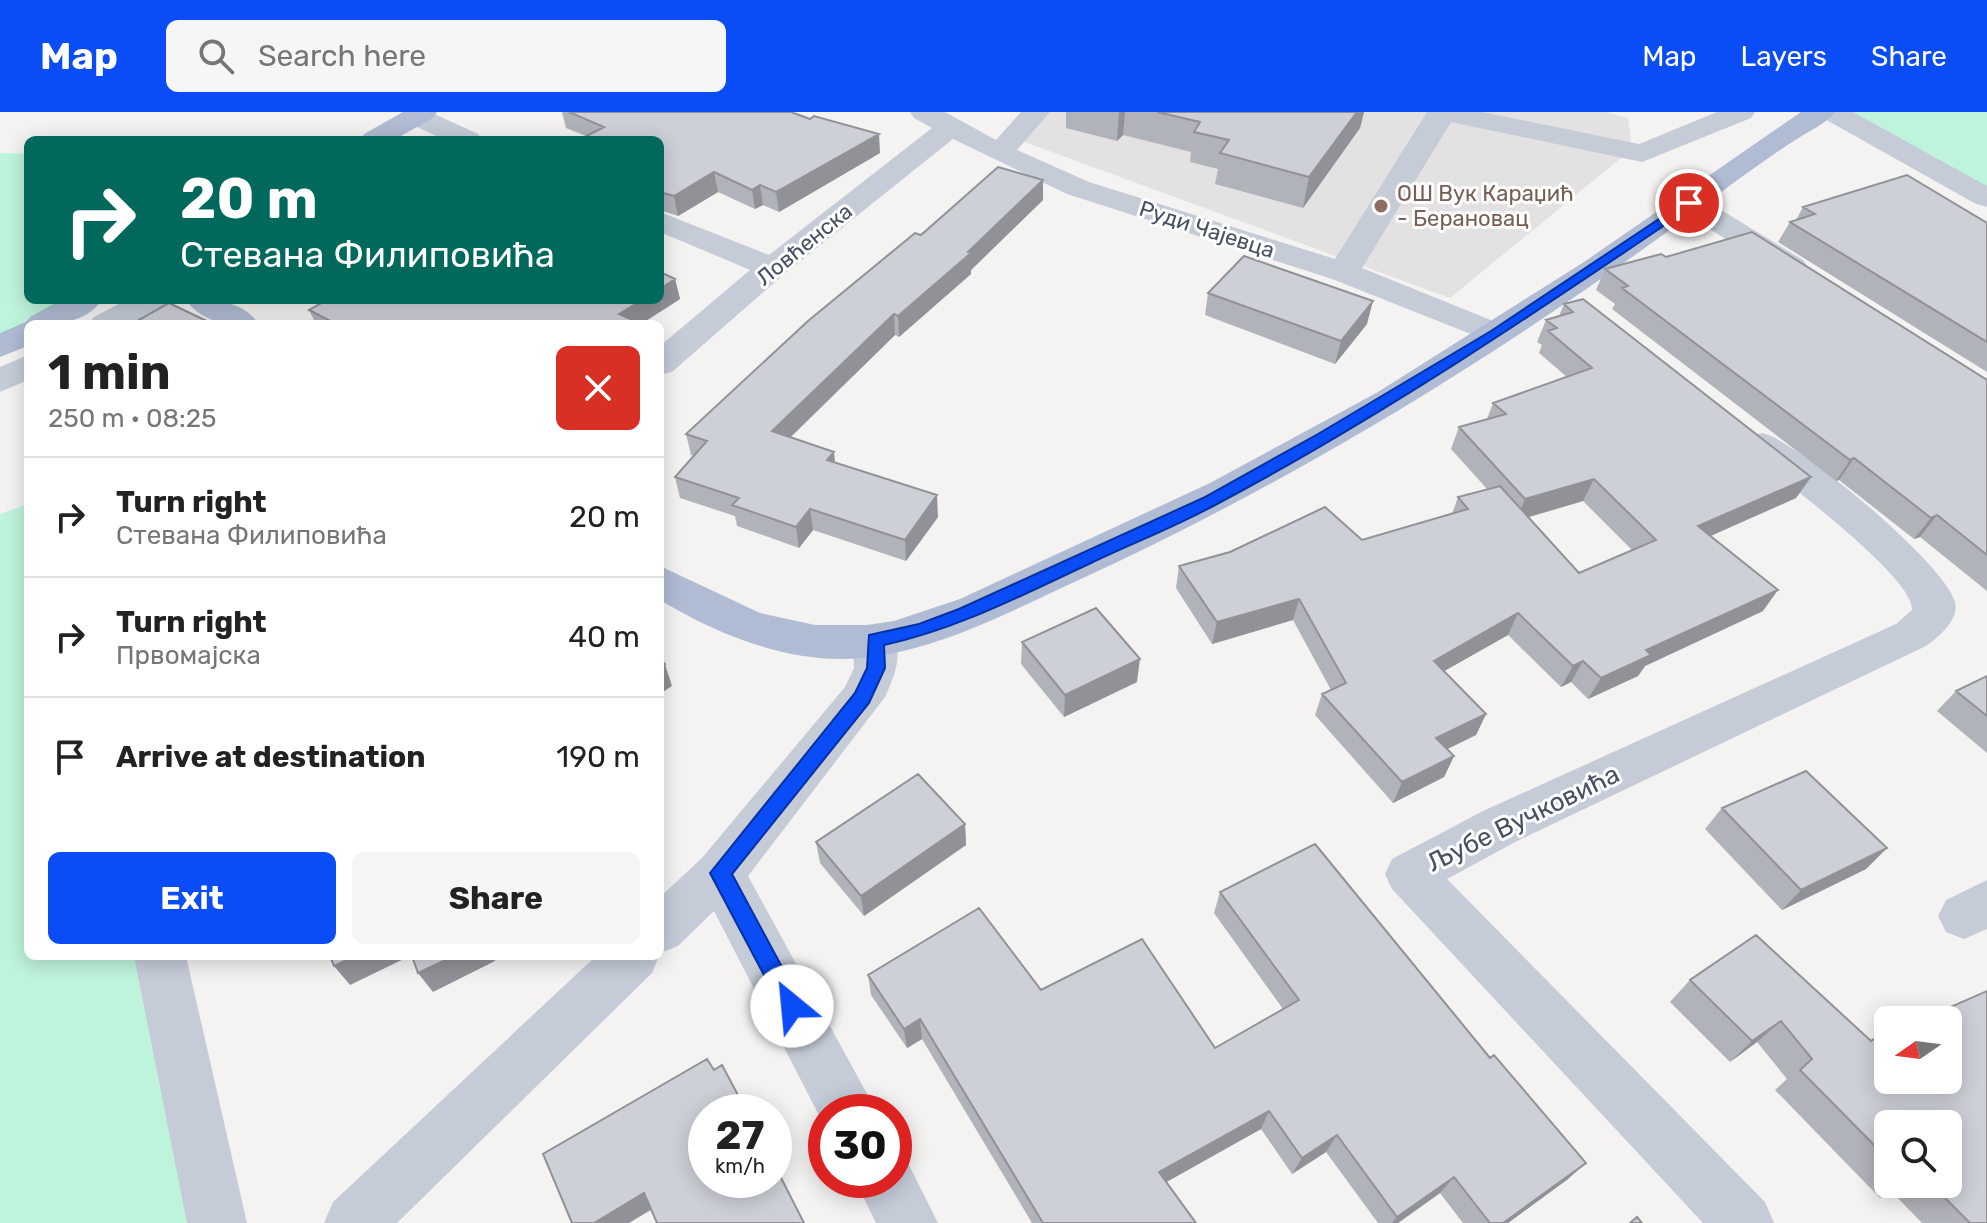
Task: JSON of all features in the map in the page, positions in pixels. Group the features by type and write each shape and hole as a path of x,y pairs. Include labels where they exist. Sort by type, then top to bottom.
{"main road":[{"path":"664,583 694,602 752,627 808,641 842,643 875,640 922,630 965,613 1209,502 1496,334 1573,300 1689,203 1764,147 1821,112"},
{"path":"381,136 420,114"},
{"path":"49,320 78,304"},
{"path":"210,304 236,320"},
{"path":"0,347 24,334"}],"street":[{"path":"917,154 948,149 994,150 1036,112"},
{"path":"1343,272 1442,112 1642,153 1741,112"},
{"path":"1833,112 1987,198"},
{"path":"420,114 461,136"},
{"name":"Руди Чајевца","path":"937,120 1078,188 1343,272 1496,334"},
{"name":"Ловћенска","path":"664,361 772,268 917,154 937,120"},
{"path":"1689,203 1818,284"},
{"path":"664,223 772,268"},
{"path":"114,320 144,304"},
{"path":"0,381 24,368"},
{"name":"Љубе Вучковића","path":"1736,425 1905,564 1926,585 1933,599 1934,610 1926,625 1911,635 1500,826 1410,874 1744,1223"},
{"path":"664,926 720,873 863,697 876,668 875,640"},
{"path":"720,873 838,1094"},
{"path":"161,960 217,1223"},
{"path":"354,1223 629,960"},
{"path":"895,1198 908,1223"}],"shaded area":[{"name":"ОШ Вук Караџић - Берановац","path":"1050,112 1607,112 1628,118 1632,149 1450,298 1022,141"}],"green space":[{"path":"1833,112 1987,112 1987,198"},
{"path":"0,153 24,154 24,304 78,304 48,320 24,320 24,327 0,347"},
{"path":"24,505 24,960 161,960 217,1223 0,1223 0,514"}],"building":[{"path":"569,112 791,112 879,134 776,192 760,185 752,190 714,172 674,196 664,193 664,136 587,136 604,127"},
{"path":"1157,112 1357,112 1309,177 1220,153 1229,140 1194,132 1200,122"},
{"path":"998,167 1043,180 968,252 971,253 898,316 894,314 772,431 834,452 827,460 937,495 905,540 810,509 796,527 732,505 739,498 675,477 707,441 686,434 808,321 915,233 921,235"},
{"path":"1907,175 1987,223 1987,342 1790,222 1815,214 1803,207"},
{"path":"1752,232 1987,380 1987,555 1937,515 1931,518 1854,458 1850,460 1622,288 1628,286 1605,269 1661,254 1666,257"},
{"path":"1244,256 1373,301 1341,341 1208,293"},
{"path":"664,274 675,279 664,286"},
{"path":"1583,299 1811,477 1698,526 1778,590 1646,650 1651,655 1601,678 1583,661 1573,666 1518,613 1434,661 1486,714 1436,738 1454,756 1402,782 1322,694 1346,683 1299,599 1217,622 1179,566 1230,552 1325,507 1362,540 1468,509 1458,497 1500,486 1579,573 1656,540 1594,479 1525,499 1459,427 1506,414 1493,403 1592,368 1548,331 1557,328 1546,320 1573,312 1564,304"},
{"path":"171,304 205,320 139,320"},
{"path":"320,304 635,304 619,314 633,320 328,320 309,310"},
{"path":"1096,608 1140,659 1065,695 1022,642"},
{"path":"1987,676 1987,716 1956,691"},
{"path":"1806,771 1887,848 1801,890 1722,808"},
{"path":"918,774 965,824 861,896 816,842"},
{"path":"1315,844 1490,1058 1494,1055 1586,1163 1503,1223 1490,1223 1454,1177 1397,1217 1337,1135 1302,1158 1269,1111 1159,1172 1196,1223 1043,1223 920,1019 904,1029 868,975 979,908 1041,990 1142,939 1215,1048 1299,1000 1220,892"},
{"path":"1756,935 1871,1041 1874,1039 1874,1094 1962,1094 1962,1006 1953,1006 1987,991 1987,1223 1970,1223 1945,1198 1962,1198 1962,1110 1874,1110 1874,1145 1800,1070 1812,1059 1781,1021 1752,1041 1690,980"},
{"path":"332,960 347,960 334,966"},
{"path":"413,960 446,960 418,973"},
{"path":"707,1059 714,1070 722,1065 737,1094 688,1094 688,1198 791,1198 804,1223 657,1223 644,1193 594,1223 572,1223 543,1154"}],"place":[{"name":"ОШ Вук Караџић - Берановац","path":"1381,206"}],"route":[{"path":"792,1006 720,873 863,697 876,668 875,640 922,630 965,613 1209,502 1496,334 1689,203"}]}
